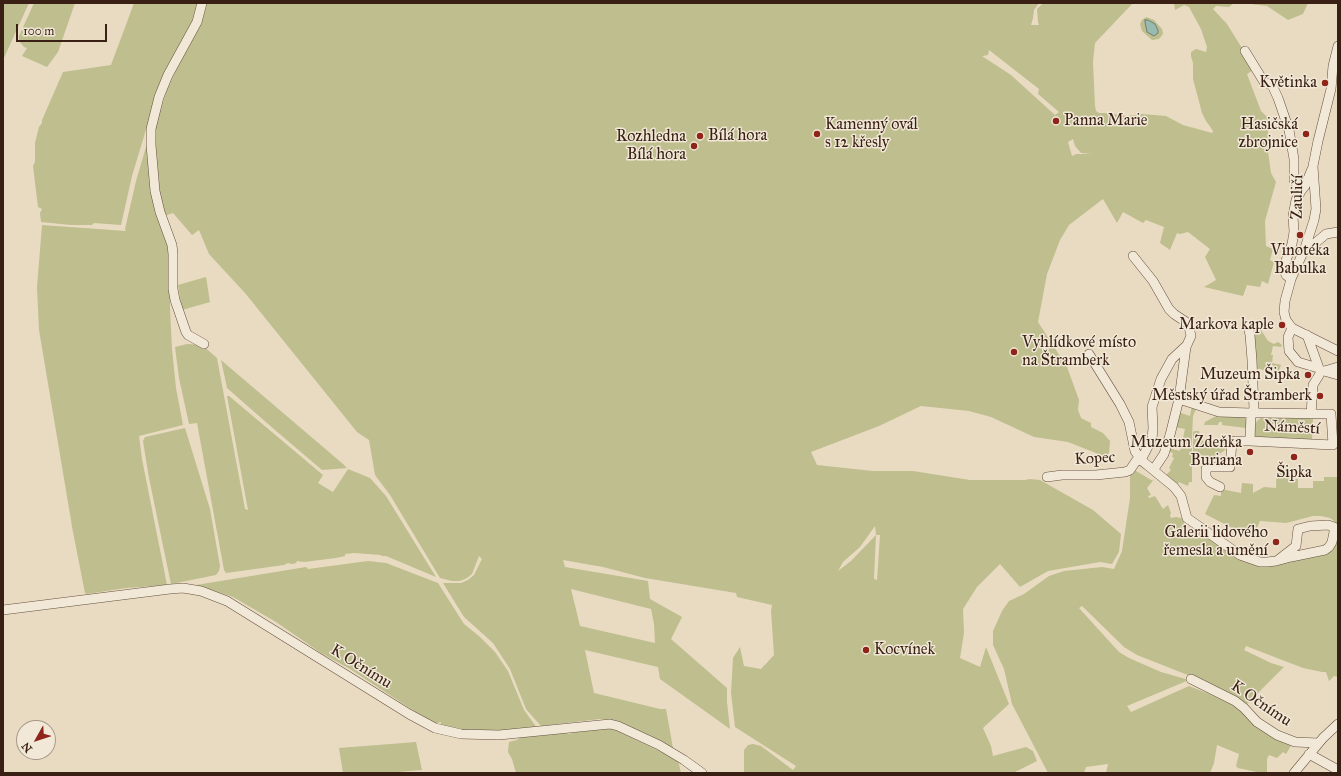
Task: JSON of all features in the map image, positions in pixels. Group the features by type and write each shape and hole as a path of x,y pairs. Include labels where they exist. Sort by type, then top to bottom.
{"street":[{"path":"202,3 197,22 168,75 159,96 151,129 151,145 155,190 172,250 173,289 186,332 188,335 204,344"},
{"name":"Zauličí","path":"1292,328 1286,320 1284,312 1285,301 1291,279 1312,230 1316,209 1314,166 1338,46"},
{"path":"1245,51 1264,82 1272,85 1278,98 1289,130 1294,159 1294,180 1301,190"},
{"path":"1291,279 1286,274 1284,266 1292,244 1294,232 1293,216 1296,200 1301,190 1305,186 1314,166"},
{"path":"1305,248 1308,249 1326,234 1338,232"},
{"name":"Kopec","path":"1133,256 1153,281 1169,308 1174,314 1186,322 1191,336 1186,346 1179,399 1164,454 1154,469"},
{"name":"Náměstí","path":"1179,399 1219,412 1251,413 1331,414 1333,445 1250,441 1251,413 1254,410 1252,360 1248,326"},
{"path":"1338,351 1292,328 1288,337 1289,351 1298,362 1338,375"},
{"path":"1307,335 1321,370"},
{"name":"Kopec","path":"1047,477 1125,472 1130,470 1136,461 1141,460 1152,439 1152,407 1161,379 1172,359 1186,346"},
{"name":"Kopec","path":"1089,354 1120,404 1129,422 1135,451 1141,460"},
{"path":"1321,370 1338,367"},
{"name":"Náměstí","path":"1311,414 1313,385 1321,370"},
{"path":"1220,487 1210,482 1206,477 1207,467 1230,467 1232,442 1235,440 1250,441"},
{"path":"1141,460 1170,483 1181,496 1187,518 1240,555 1260,562 1278,560 1325,550 1329,547 1334,536 1334,527 1328,525 1310,526 1298,529 1296,546 1278,560"},
{"name":"K Očnímu","path":"3,610 170,589 183,588 201,592 220,598 247,613 386,700 435,728 461,734 499,735 610,724 618,726 657,744 702,773"},
{"name":"K Očnímu","path":"1190,679 1235,701 1244,708 1256,722 1277,736 1295,742 1318,743"},
{"path":"1294,773 1318,743 1338,724"},
{"path":"1309,754 1338,770"}],"green space":[{"path":"3,3 29,3 3,60"},
{"path":"34,3 75,3 58,52 47,67 22,56 27,48 24,47 19,41 19,36"},
{"path":"134,3 200,3 198,10 157,93 132,176 121,225 94,223 92,225 71,225 41,222 40,213 42,209 38,207 33,166 35,162 35,143 39,127 63,72 111,65"},
{"path":"207,3 1039,3 1034,10 1031,25 1039,25 1037,9 1043,3 1133,3 1095,43 1093,62 1096,111 1099,113 1127,116 1142,114 1166,116 1183,125 1212,133 1213,131 1202,113 1193,79 1193,63 1191,56 1191,52 1196,49 1206,52 1207,47 1201,29 1189,7 1184,5 1175,10 1174,3 1234,3 1229,7 1216,6 1213,9 1227,24 1255,69 1247,74 1261,111 1269,119 1267,144 1271,173 1276,182 1265,221 1266,246 1273,249 1270,260 1274,262 1268,284 1262,281 1260,287 1247,285 1243,296 1204,287 1216,280 1205,257 1210,249 1188,232 1180,234 1177,233 1170,250 1160,243 1164,227 1146,220 1143,223 1123,212 1117,223 1103,199 1069,225 1060,240 1047,274 1038,322 1067,367 1079,400 1078,410 1081,418 1091,423 1091,427 1103,433 1110,441 1109,453 1106,457 1068,442 1034,437 991,417 969,411 921,406 879,426 811,452 817,465 873,471 913,471 970,480 1040,480 1093,510 1121,534 1119,552 1112,564 1100,562 1048,571 1020,587 1000,564 977,587 963,609 964,633 960,658 980,667 986,647 1009,704 983,728 991,746 993,756 1026,747 1033,751 1037,761 1013,773 744,773 744,750 748,745 753,744 761,746 793,770 796,766 735,727 731,693 733,658 740,647 744,666 761,669 774,655 771,611 772,605 737,597 736,593 645,578 603,567 563,560 565,567 648,581 650,599 682,617 671,639 727,688 730,729 660,679 658,667 585,650 594,693 660,709 666,709 673,748 611,720 600,719 541,726 526,709 510,669 493,643 464,617 443,583 461,583 468,580 474,575 482,559 479,556 472,574 467,578 460,581 452,581 440,578 390,495 375,475 369,440 357,432 245,293 209,254 199,230 192,235 173,213 164,216 161,204 154,148 156,124 167,90","holes":["989,50 1039,89 1038,94 1059,112 1055,115 1011,75 982,56 988,55","1073,139 1075,146 1081,153 1092,154 1076,154 1072,156 1068,142","875,526 876,535 851,561 838,571 843,562 860,547","876,535 880,535 877,580 874,579","571,589 651,609 654,624 655,643 580,626"]},
{"path":"1243,3 1308,3 1303,14 1288,20 1267,6"},
{"path":"1146,17 1154,20 1162,29 1163,34 1159,39 1152,40 1142,31 1140,24"},
{"path":"146,147 149,148 171,249 170,309 172,349 176,388 183,425 139,436 142,459 167,585 126,588 87,594 85,593 73,532 39,330 37,287 42,225 126,231 125,229 136,181"},
{"path":"206,277 210,302 182,310 178,285"},
{"path":"1261,330 1268,341 1274,344 1278,342 1282,345 1281,347 1273,346 1271,355 1273,355 1272,363 1281,365 1278,373 1255,368 1252,335"},
{"path":"187,344 202,345 217,358 245,509 248,510 227,396 229,396 323,475 318,483 333,492 348,469 370,478 386,496 436,577 386,556 354,553 345,554 345,556 336,558 304,562 297,561 296,563 292,564 288,563 284,565 226,573 224,570 197,423 189,424 179,378 175,347"},
{"path":"221,360 347,468 322,470 275,430 227,388"},
{"path":"1192,406 1196,409 1193,416 1192,482 1189,482 1188,486 1179,482 1176,488 1164,477 1171,470 1169,468 1174,458 1172,457 1173,453 1167,451 1168,448 1180,451 1185,429 1174,427 1178,412 1190,416"},
{"path":"1216,416 1244,417 1247,420 1246,428 1222,425 1222,422 1219,422 1218,425 1204,425 1205,422"},
{"path":"1262,417 1313,418 1312,440 1256,438 1253,436 1254,427 1257,421"},
{"path":"185,428 210,509 220,566 216,575 171,584 149,478 143,441 145,437"},
{"path":"1199,431 1203,441 1227,443 1225,450 1217,456 1218,459 1216,456 1211,457 1207,464 1204,465 1202,458 1193,458 1193,432"},
{"path":"1136,461 1159,473 1155,478 1157,475 1147,468 1145,470 1135,463"},
{"path":"1277,464 1288,465 1287,478 1298,479 1298,488 1313,488 1313,481 1324,481 1324,477 1338,477 1338,527 1330,518 1321,516 1313,516 1286,523 1260,521 1253,537 1205,514 1214,495 1221,496 1221,489 1241,493 1242,483 1253,484 1253,493 1264,487 1276,488"},
{"path":"1131,468 1153,481 1147,488 1151,495 1148,496 1149,498 1155,496 1163,509 1168,505 1171,518 1176,517 1185,519 1182,530 1196,535 1203,531 1260,564 1336,543 1338,538 1338,677 1334,676 1329,681 1326,672 1303,668 1246,646 1244,650 1271,663 1284,667 1245,706 1236,697 1208,683 1137,655 1124,647 1082,606 1079,608 1119,652 1161,672 1189,680 1127,706 1131,712 1189,686 1207,693 1239,708 1292,744 1286,754 1283,752 1277,758 1269,755 1267,759 1267,773 1238,768 1236,766 1239,754 1217,745 1214,763 1210,773 1106,773 1108,764 1086,767 1084,773 1048,773 1012,704 1004,669 993,645 993,631 1002,611 1009,601 1024,594 1049,576 1064,571 1102,567 1114,569 1122,551 1130,498"},
{"path":"368,561 386,563 438,583 464,624 495,652 508,671 524,710 537,728 520,730 473,730 441,725 441,722 434,724 350,669 321,653 276,622 233,597 196,585 306,567 308,569"},
{"path":"600,727 613,729 678,760 681,773 516,773 512,759 508,752 509,742 517,740 523,735 564,731 568,734"},
{"path":"416,742 422,770 385,773 343,773 339,748"}],"water":[{"path":"1145,20 1155,24 1158,33 1154,36 1147,32"}],"place":[{"name":"Květinka","path":"1325,83"},
{"name":"Panna Marie","path":"1056,121"},
{"name":"Kamenný ovál s 12 křesly","path":"817,134"},
{"name":"Hasičská zbrojnice","path":"1306,134"},
{"name":"Bílá hora","path":"700,136"},
{"name":"Rozhledna Bílá hora","path":"694,146"},
{"name":"Vinotéka Babulka","path":"1300,235"},
{"name":"Markova kaple","path":"1282,325"},
{"name":"Vyhlídkové místo na Štramberk","path":"1014,352"},
{"name":"Muzeum Šipka","path":"1308,375"},
{"name":"Městský úřad Štramberk","path":"1320,396"},
{"name":"Muzeum Zdeňka Buriana","path":"1250,452"},
{"name":"Šipka","path":"1294,457"},
{"name":"Galerii lidového řemesla a umění","path":"1276,542"},
{"name":"Kocvínek","path":"866,650"}]}
